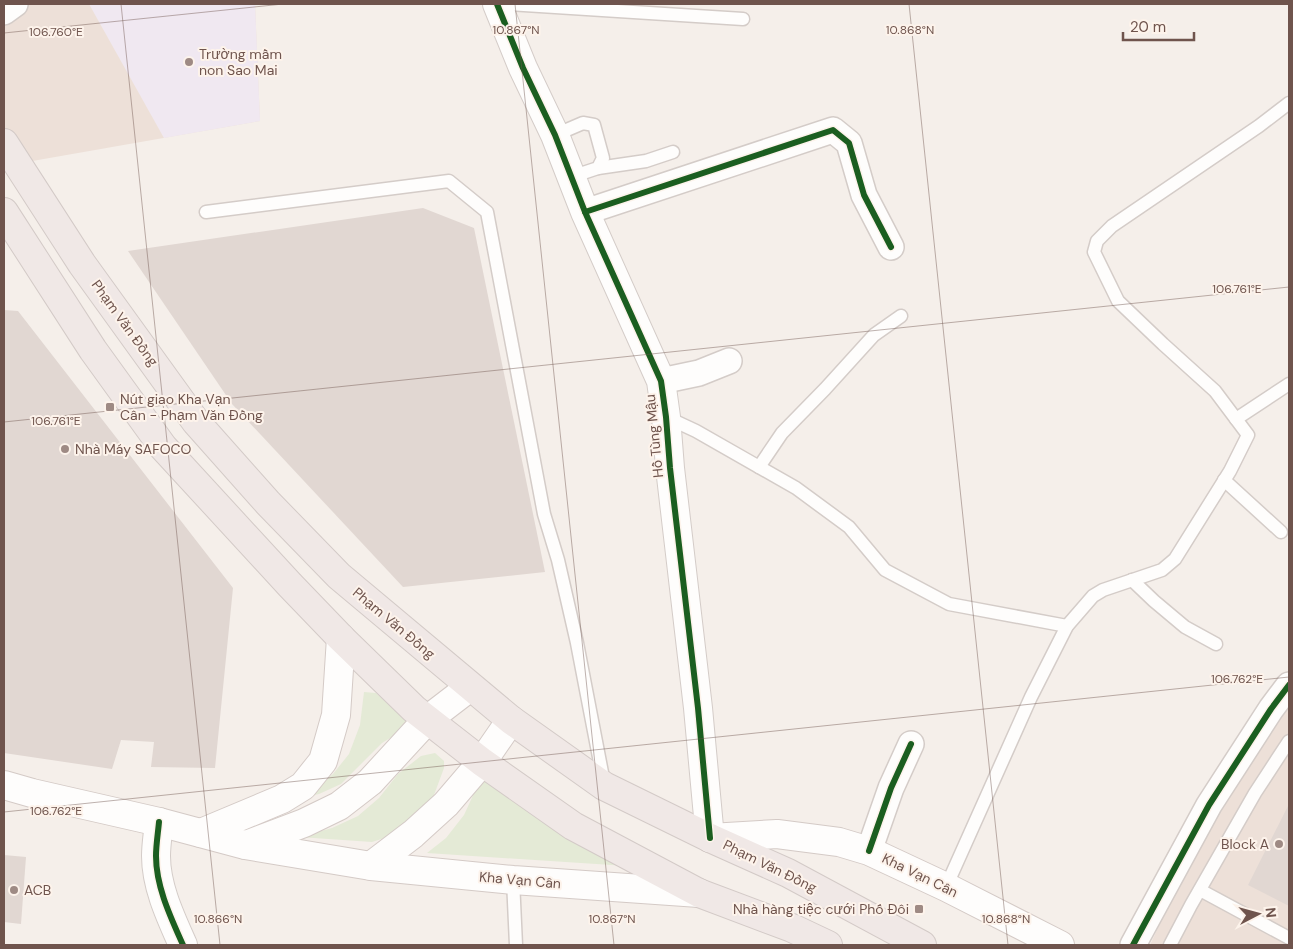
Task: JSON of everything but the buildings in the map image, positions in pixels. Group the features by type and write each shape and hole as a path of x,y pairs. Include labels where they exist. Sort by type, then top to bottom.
{"highway":[{"name":"Phạm Văn Đồng","path":"4,143 82,264 196,422 268,502 340,576 510,720 604,786 710,838 788,873 922,945"},
{"path":"4,212 93,350 163,447 290,585 414,709 482,762 573,826 698,893 792,928 828,945"}],"main road":[{"name":"Hồ Tùng Mậu","path":"497,4 523,68 555,135 585,212 661,381 698,708 710,838"},
{"path":"201,833 282,798 303,786 323,761 336,714 341,638"},
{"path":"245,845 304,823 339,806 370,782 428,720 470,686"},
{"path":"372,866 426,823 446,804 482,762 510,720"},
{"name":"Kha Vạn Cân","path":"4,785 159,822 245,845 372,866 513,880 698,893"},
{"path":"159,822 156,857 160,885 169,914 183,945"},
{"name":"Kha Vạn Cân","path":"710,838 777,834 839,842 869,850 1060,945"}],"street":[{"path":"4,12 15,4"},
{"path":"585,212 833,130 849,143 864,195 891,247"},
{"path":"661,381 699,373 729,361"},
{"path":"1133,945 1209,805 1271,709 1289,685"},
{"path":"869,850 891,788 911,744"}],"lane":[{"path":"508,4 743,19"},
{"path":"946,887 1030,697 1067,626 1093,596 1104,590 1162,570 1175,559 1224,480 1248,435 1214,391 1118,301 1094,252 1097,241 1112,226 1259,126 1289,103"},
{"path":"555,135 583,123 594,125 603,158 598,168"},
{"path":"571,177 598,168 646,161 673,152"},
{"path":"206,212 449,181 487,212 544,514 558,560 575,634 604,786"},
{"path":"759,467 782,433 874,335 901,316"},
{"path":"1236,419 1289,384"},
{"path":"666,417 696,431 796,488 849,527 885,570 949,604 1067,626"},
{"path":"1224,480 1281,532"},
{"path":"1132,580 1185,627 1216,644"},
{"path":"1170,945 1255,793 1289,741"},
{"path":"513,880 516,945"},
{"path":"1200,890 1289,938"}],"shaded area":[{"path":"4,4 255,4 260,121 4,166"},
{"name":"Trường mầm non Sao Mai","path":"89,4 255,4 260,121 164,138"},
{"path":"1289,698 1289,945 1150,945 1205,827"}],"green space":[{"path":"364,692 376,693 411,725 382,743 341,784 319,794 305,797 333,774 349,754 360,725"},
{"path":"435,753 444,761 444,768 434,795 420,815 397,834 372,842 299,837 332,828 358,816 379,798 398,774 421,756"},
{"path":"481,778 627,866 427,853 446,838 464,815"}],"cycle path":[{"path":"497,4 523,68 555,135 585,212 661,381 698,708 710,838"},
{"path":"585,212 833,130 849,143 864,195 891,247"},
{"path":"1133,945 1209,805 1271,709 1289,685"},
{"path":"869,851 891,788 911,744"},
{"path":"159,822 156,856 161,891 183,945"}],"place":[{"name":"Trường mầm non Sao Mai","path":"189,62"},
{"name":"Nút giao Kha Vạn Cân - Phạm Văn Đồng","path":"110,407"},
{"name":"Nhà Máy SAFOCO","path":"65,449"},
{"name":"Block A","path":"1279,844"},
{"name":"ACB","path":"14,890"},
{"name":"Nhà hàng tiệc cưới Phố Đôi","path":"919,909"}]}
